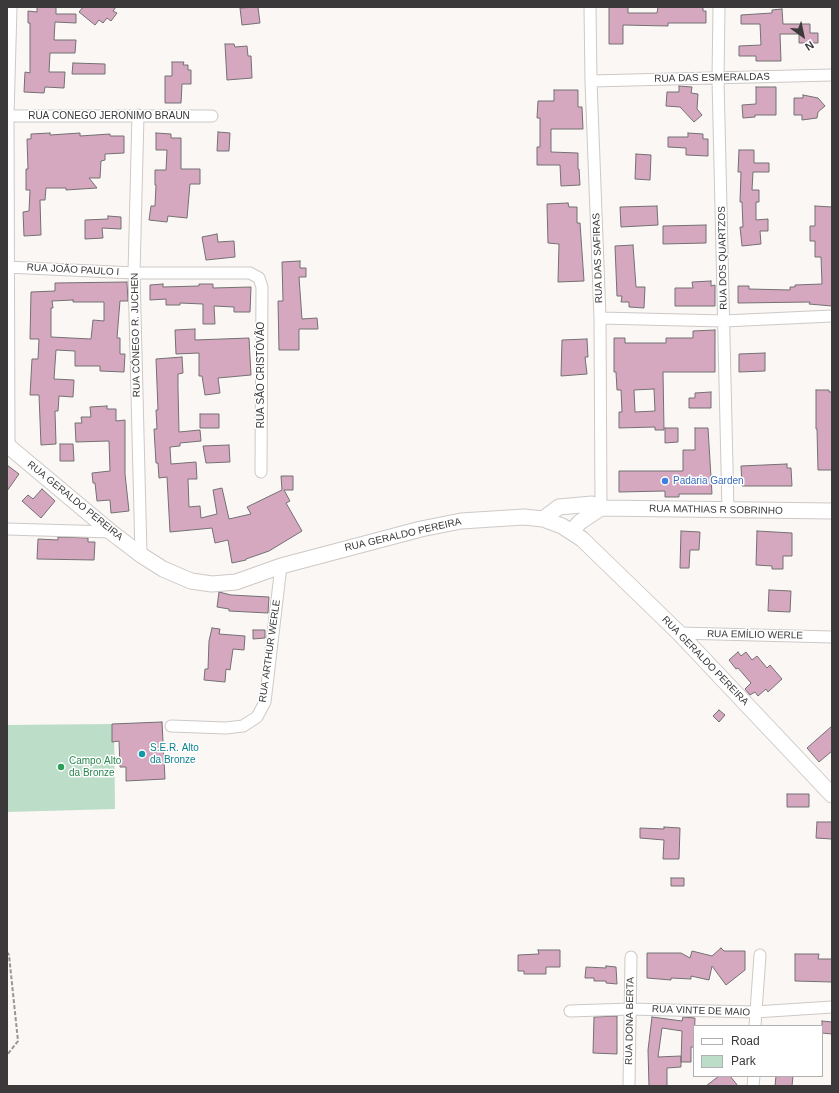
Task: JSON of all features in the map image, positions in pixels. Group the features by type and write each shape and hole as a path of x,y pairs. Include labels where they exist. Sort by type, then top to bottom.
{"main road":[{"name":"RUA GERALDO PEREIRA","path":"8,446 111,532 141,554 163,568 184,578 212,584 236,582 281,566 460,521 501,517 543,519 562,526 582,539 679,633 832,795"},
{"name":"RUA MATHIAS R SOBRINHO","path":"543,519 559,507 592,504 601,508 832,511"},
{"path":"571,532 580,522 601,508"}],"street":[{"path":"8,446 7,116 11,7"},
{"name":"RUA DAS SAFIRAS","path":"590,7 591,81 600,318 601,508"},
{"name":"RUA DOS QUARTZOS","path":"719,7 718,79 728,510"},
{"name":"RUA DAS ESMERALDAS","path":"591,81 832,75"},
{"name":"RUA CÔNEGO R. JUCHEN","path":"138,115 134,273 141,554"},
{"name":"RUA CONEGO JERONIMO BRAUN","path":"7,116 212,116"},
{"name":"RUA JOÃO PAULO I","path":"7,267 134,273 250,273 258,278"},
{"name":"RUA SÃO CRISTÓVÃO","path":"258,278 262,287 261,472"},
{"path":"600,318 724,321 832,316"},
{"path":"7,529 111,532"},
{"name":"RUA ARTHUR WERLE","path":"170,726 226,728 243,726 258,718 265,702 281,566"},
{"name":"RUA EMÍLIO WERLE","path":"679,633 832,636"},
{"path":"755,1025 760,955"},
{"name":"RUA DONA BERTA","path":"629,1086 631,957"},
{"name":"RUA VINTE DE MAIO","path":"570,1011 630,1009 755,1012 832,1007"}],"path":[{"path":"7,952 10,954 18,1041 7,1055"}],"green space":[{"name":"Campo Alto da Bronze","path":"114,724 115,809 7,812 7,725"}],"building":[{"path":"37,7 56,7 56,14 76,14 76,23 55,22 54,40 76,40 75,53 50,53 49,72 65,72 64,88 45,87 44,93 24,92 25,72 30,73 30,23 28,23 28,11 37,12"},
{"path":"83,7 116,7 113,11 117,13 111,21 107,18 103,23 99,20 95,25 79,12"},
{"path":"258,7 260,23 242,25 240,8"},
{"path":"609,7 628,7 628,13 657,13 658,7 703,7 703,11 706,11 706,23 668,23 668,26 623,25 623,44 609,44"},
{"path":"782,9 783,24 810,24 810,33 818,33 818,43 799,43 799,34 780,34 781,61 756,61 756,56 739,56 739,46 761,45 760,24 741,24 741,15 772,13 772,10"},
{"path":"225,44 234,44 235,47 247,46 248,56 251,56 252,78 227,80"},
{"path":"172,62 184,62 183,65 188,65 188,70 191,70 191,84 182,84 181,103 165,103 165,76 172,76"},
{"path":"73,63 105,64 105,74 72,74"},
{"path":"679,86 692,87 691,93 698,94 697,109 702,115 694,122 680,107 666,106 667,92 679,92"},
{"path":"756,87 776,87 776,115 755,115 755,117 743,118 742,105 756,104"},
{"path":"554,90 578,90 578,107 582,107 583,129 551,129 551,152 578,153 580,185 561,186 560,165 537,165 537,147 540,147 540,118 537,118 538,101 554,101"},
{"path":"803,95 818,98 825,106 818,112 817,118 802,120 802,115 794,115 794,98 803,98"},
{"path":"218,132 230,133 229,151 217,151"},
{"path":"50,133 50,135 80,133 80,136 110,134 110,136 124,136 124,153 105,154 105,160 101,161 100,178 89,178 97,188 66,190 66,188 46,188 45,200 40,200 41,235 24,236 23,212 29,211 30,190 26,190 26,169 28,169 27,139 31,139 31,134"},
{"path":"156,133 171,134 171,138 181,138 181,169 200,169 200,184 190,184 187,218 168,216 167,222 149,220 151,206 155,206 155,170 166,170 167,150 156,150"},
{"path":"688,133 703,134 703,139 708,139 708,156 686,155 686,148 668,147 668,137 688,137"},
{"path":"739,150 754,150 754,163 769,163 769,172 753,172 752,190 759,190 759,202 756,202 756,220 768,219 768,231 760,231 761,244 742,246 740,227 743,227 742,202 740,202 741,172 738,172"},
{"path":"636,154 651,155 650,180 635,179"},
{"path":"568,203 569,207 577,207 577,223 580,223 584,281 558,282 559,244 548,243 547,204"},
{"path":"657,206 658,225 621,227 620,207"},
{"path":"815,206 832,207 832,306 809,304 810,302 738,303 738,286 749,286 749,289 790,290 790,287 795,287 795,285 822,284 821,257 815,257 815,241 810,241 810,226 815,226"},
{"path":"108,216 121,217 121,229 102,228 103,238 85,239 85,220 108,219"},
{"path":"706,225 706,243 663,244 663,226"},
{"path":"217,234 218,242 234,241 235,257 206,260 202,237"},
{"path":"633,245 636,287 645,287 644,308 629,307 629,302 621,302 622,296 617,296 615,246"},
{"path":"300,261 300,268 306,268 306,277 299,277 302,319 317,318 318,329 299,329 299,350 279,350 278,301 283,301 282,262"},
{"path":"711,281 711,286 715,285 715,306 675,306 675,288 693,288 692,282"},
{"path":"127,282 128,301 120,301 117,338 120,338 120,354 125,354 124,372 100,371 100,366 75,366 75,351 56,350 54,379 74,380 73,397 59,396 58,411 55,411 56,444 41,445 39,395 30,395 32,359 38,359 39,339 30,339 31,292 55,291 55,283","holes":["73,300 73,302 104,302 104,321 93,320 91,339 51,337 52,301"]},
{"path":"163,284 163,287 213,284 213,288 251,287 250,312 234,312 234,307 214,306 215,324 203,324 203,304 180,303 180,305 166,305 166,299 150,300 150,285"},
{"path":"195,329 195,340 249,338 251,375 218,378 220,393 205,395 202,376 199,376 199,353 176,354 175,330"},
{"path":"715,330 715,372 663,372 664,430 655,430 655,427 619,428 619,412 622,412 621,390 617,390 616,372 614,372 614,338 625,338 625,343 666,343 666,338 693,338 693,331","holes":["654,389 655,411 635,412 634,390"]},
{"path":"587,339 588,357 585,357 587,374 561,376 562,340"},
{"path":"765,353 765,371 739,372 739,354"},
{"path":"182,357 183,373 178,374 179,432 200,430 201,441 180,443 180,446 170,447 171,464 196,462 197,479 188,479 189,507 200,506 201,518 217,514 213,490 222,488 229,519 251,514 247,507 282,490 281,476 293,476 293,490 284,490 290,501 286,503 302,531 269,551 246,560 232,563 228,540 215,543 212,528 170,532 167,477 159,478 158,463 156,463 154,429 157,429 156,410 158,410 156,359"},
{"path":"816,390 829,390 829,392 832,392 832,470 818,470"},
{"path":"711,392 711,408 689,408 689,398 695,398 695,393"},
{"path":"107,406 107,409 116,409 116,421 125,420 125,474 129,511 111,513 110,500 97,501 92,473 110,471 109,441 76,442 75,423 82,423 81,417 91,417 90,407"},
{"path":"200,414 219,414 219,428 200,428"},
{"path":"665,428 678,428 678,442 665,443"},
{"name":"Padaria Garden","path":"695,428 708,428 712,494 679,494 679,497 665,497 665,491 619,492 619,471 683,471 683,450 695,450"},
{"path":"60,444 73,444 74,461 60,461"},
{"path":"229,445 230,462 206,463 203,446"},
{"path":"787,464 787,468 791,468 792,486 742,486 741,466"},
{"path":"7,465 19,474 7,491"},
{"path":"42,489 55,501 41,518 22,501 28,495 33,499"},
{"path":"681,531 700,532 699,550 690,550 689,568 680,568"},
{"path":"757,531 792,533 792,556 783,556 783,569 772,569 772,566 756,565"},
{"path":"58,537 88,538 88,542 95,542 94,560 37,559 38,539 58,540"},
{"path":"769,590 791,591 790,612 768,611"},
{"path":"219,592 231,595 269,597 268,613 229,611 229,609 217,607"},
{"path":"212,628 220,629 219,634 245,636 244,650 233,649 230,670 226,669 225,682 204,680 205,669 208,669 209,641"},
{"path":"253,630 265,630 265,638 253,639"},
{"path":"738,652 741,656 746,652 752,660 757,656 767,668 770,665 782,679 768,692 766,689 758,696 755,692 750,695 745,689 751,683 729,660"},
{"path":"719,710 725,715 719,722 713,716"},
{"name":"S.E.R. Alto da Bronze","path":"162,722 165,779 126,781 126,767 120,767 119,741 112,742 112,724"},
{"path":"832,726 832,751 819,762 807,748"},
{"path":"787,794 809,794 809,807 787,807"},
{"path":"817,822 832,822 832,839 816,838"},
{"path":"664,827 680,828 679,859 663,859 664,840 640,838 640,828 664,829"},
{"path":"671,878 684,878 684,886 671,886"},
{"path":"721,948 724,951 745,951 745,970 726,985 712,966 709,980 691,976 691,979 671,978 671,980 647,978 647,953 681,953 690,958 692,951 712,956"},
{"path":"538,950 560,950 560,967 546,967 546,974 524,974 524,971 518,971 518,955 539,954"},
{"path":"795,954 819,954 818,959 832,959 832,982 795,981"},
{"path":"606,966 616,967 617,984 606,983 606,981 594,981 594,978 585,978 586,967 606,968"},
{"path":"617,1016 617,1054 593,1053 594,1017"},
{"path":"652,1017 682,1021 683,1017 695,1018 695,1025 693,1025 693,1047 691,1047 691,1062 681,1062 681,1067 667,1068 667,1086 649,1086 648,1050","holes":["662,1028 682,1031 681,1062 681,1056 658,1057"]},
{"path":"822,1021 832,1022 832,1034 823,1033"},
{"path":"718,1077 731,1077 738,1086 706,1086"},
{"path":"776,1077 793,1077 792,1086 775,1086"}],"place":[{"name":"Padaria Garden","path":"665,481"},
{"name":"S.E.R. Alto da Bronze","path":"142,754"},
{"name":"Campo Alto da Bronze","path":"61,767"}]}
